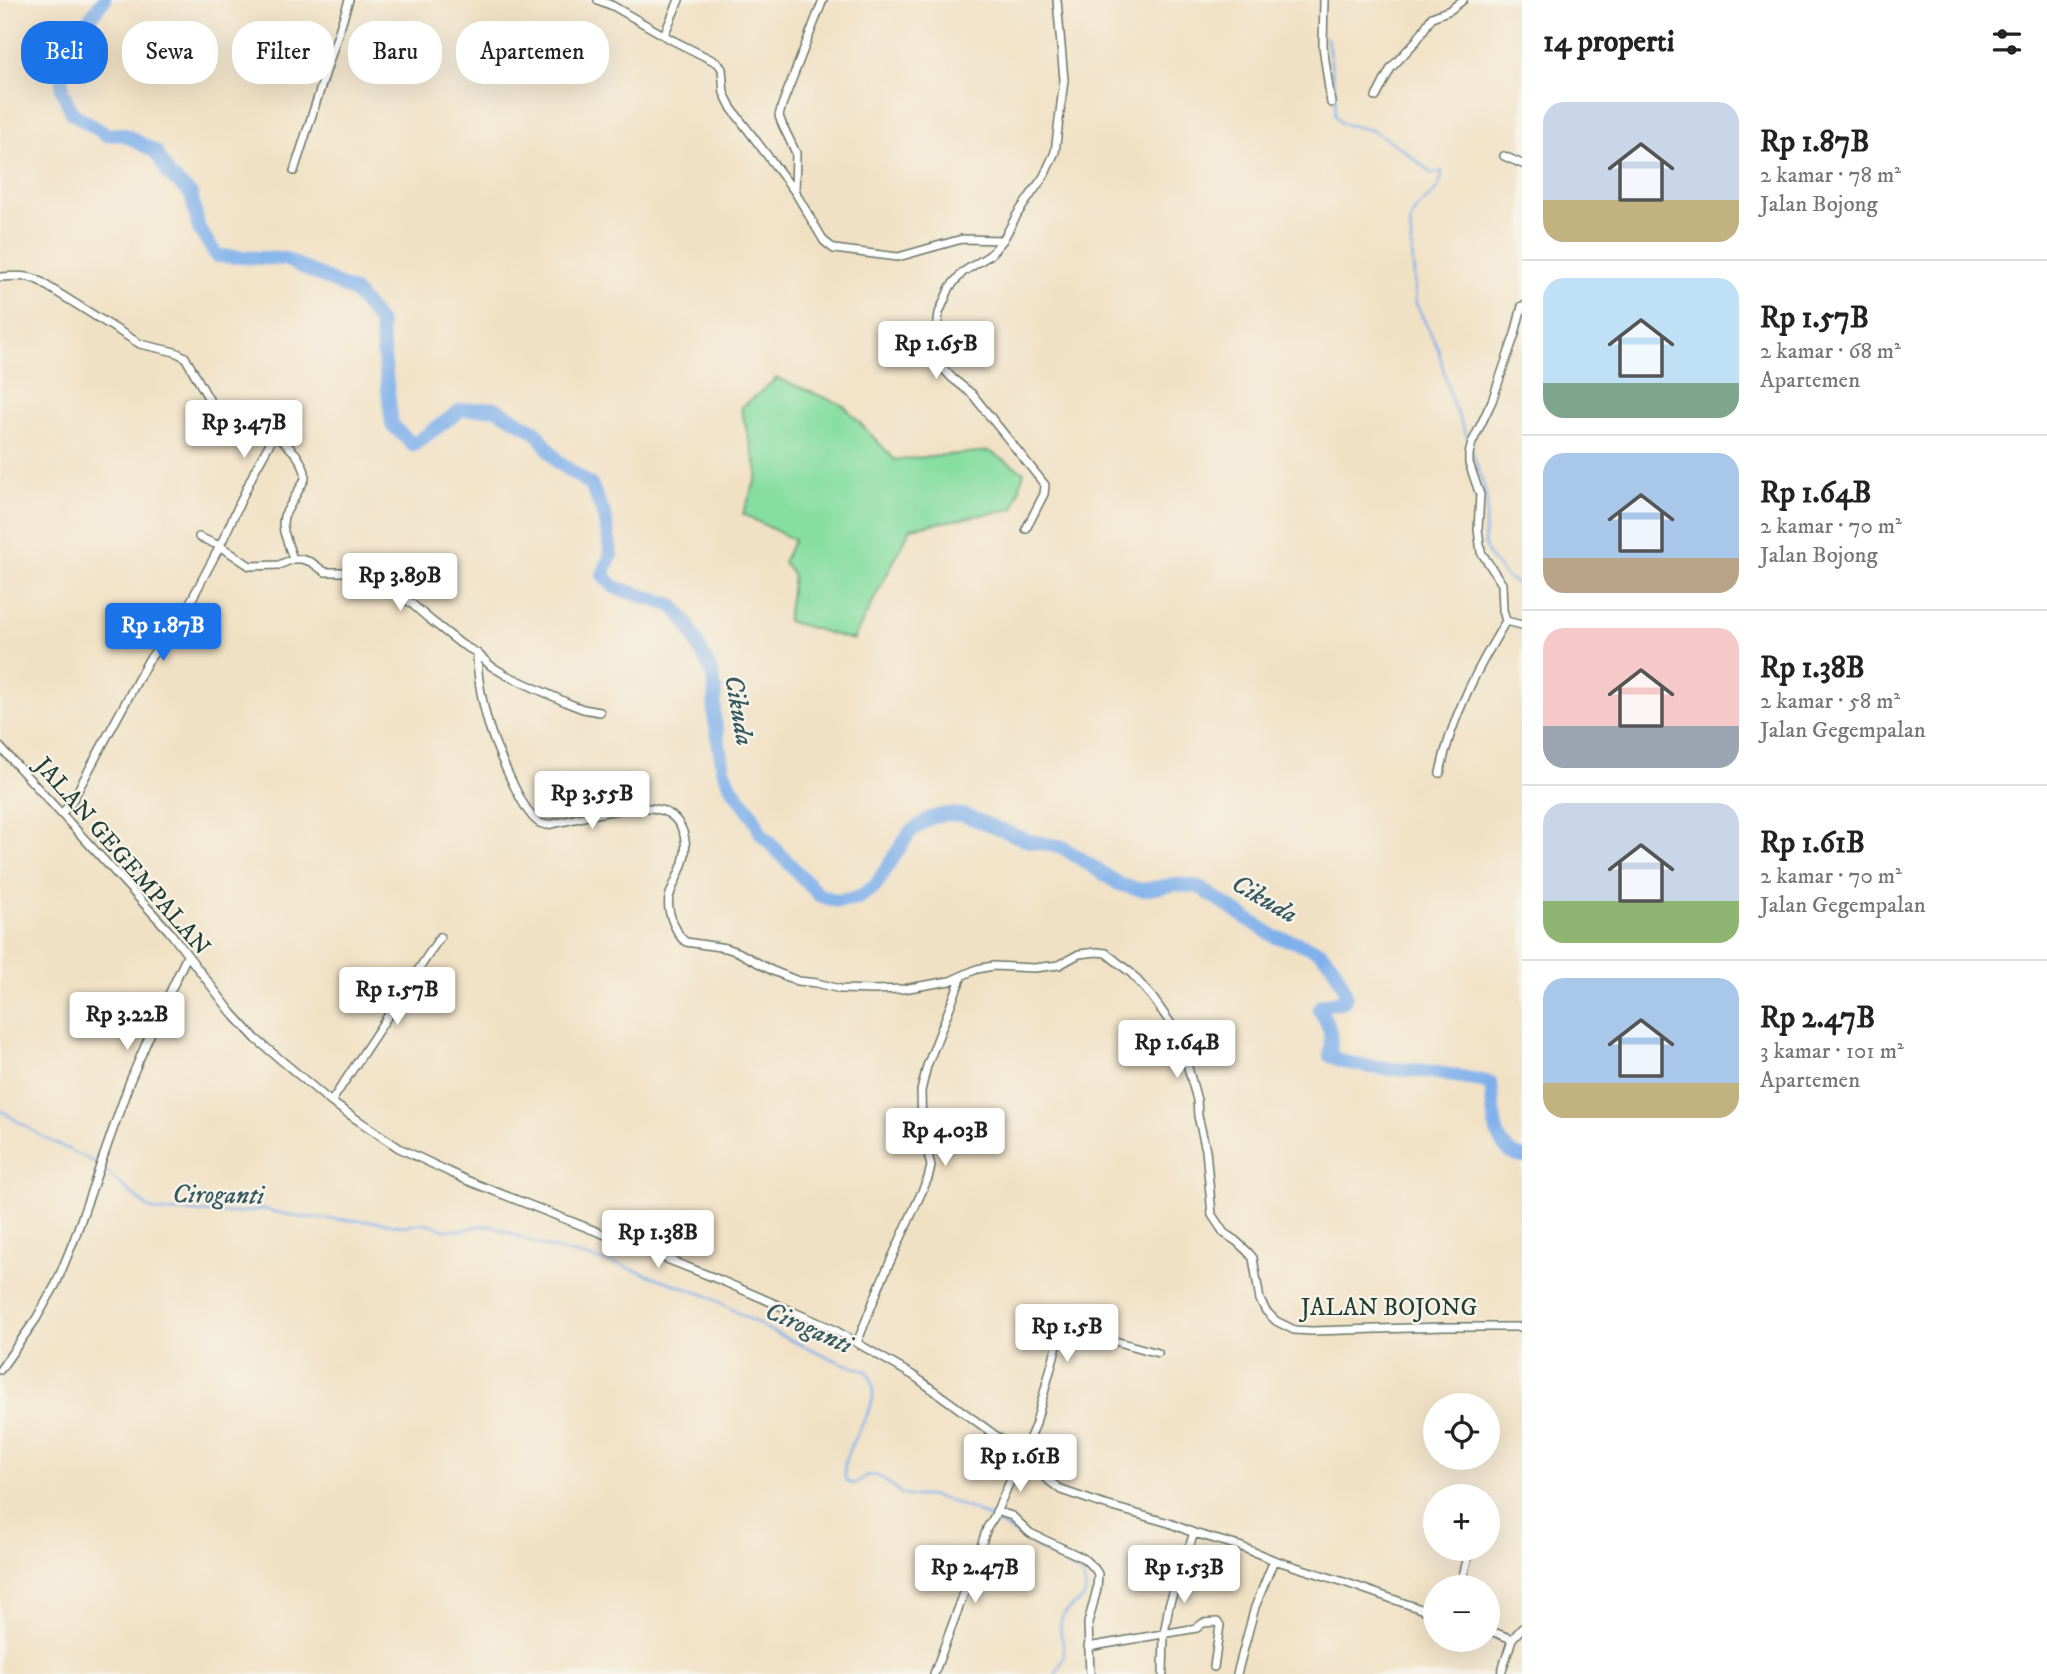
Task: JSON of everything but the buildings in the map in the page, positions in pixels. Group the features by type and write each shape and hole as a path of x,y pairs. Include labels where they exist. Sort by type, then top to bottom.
{"street":[{"path":"294,171 349,0"},
{"path":"598,0 718,63 723,76 724,93 732,109 795,192 824,241 834,249 898,257 962,239 1003,240"},
{"path":"664,35 679,0"},
{"path":"795,192 796,153 779,116 823,0"},
{"path":"1026,529 1044,494 1045,485 972,394 951,378 934,355 939,313 950,287 963,272 990,255 1003,240 1044,176 1055,152 1064,80 1057,0"},
{"path":"1324,0 1323,46 1331,103"},
{"path":"1376,97 1391,68 1417,40 1432,17 1450,10 1463,0"},
{"path":"1504,156 1522,164"},
{"path":"0,277 32,276 140,344 181,354 190,362 211,403 220,410 275,434 296,454 303,464 304,479 284,516 283,523 293,559"},
{"path":"1440,773 1448,739 1467,691 1506,621 1502,584 1481,552 1478,529 1479,495 1469,463 1471,446 1492,401 1522,306"},
{"path":"62,813 71,803 148,661 184,614 275,434"},
{"path":"199,537 220,546 250,566 279,565 293,559 305,560 324,572 358,572 381,577 486,663 506,675 583,709 600,712"},
{"path":"1506,621 1522,625"},
{"name":"JALAN BOJONG","path":"477,653 477,669 489,726 513,785 538,823 547,825 603,813 651,808 667,811 681,824 685,846 681,868 670,890 668,904 681,939 726,948 786,977 840,989 903,989 950,981 993,965 1034,968 1059,965 1079,954 1106,953 1131,973 1179,1035 1197,1100 1206,1150 1212,1215 1224,1233 1253,1258 1260,1300 1276,1321 1294,1330 1312,1331 1444,1326 1522,1327"},
{"name":"JALAN GEGEMPALAN","path":"0,747 169,931 232,1013 256,1039 331,1102 398,1148 466,1180 720,1280 833,1329 914,1376 1006,1443 1021,1459 1062,1490 1239,1546 1423,1610"},
{"path":"331,1102 440,937"},
{"path":"0,1370 51,1293 74,1240 97,1171 148,1039 187,956"},
{"path":"857,1343 928,1178 931,1167 922,1130 921,1091 927,1066 962,976"},
{"path":"934,1674 986,1528 1035,1426 1062,1331 1072,1329 1158,1353"},
{"path":"995,1514 1012,1516 1030,1533 1083,1558 1095,1569 1099,1580 1088,1623 1090,1674"},
{"path":"1163,1674 1164,1634 1169,1605 1194,1533"},
{"path":"1237,1674 1255,1607 1274,1560"},
{"path":"1088,1647 1197,1628 1203,1623 1219,1623 1214,1667"},
{"path":"1501,1674 1512,1639 1522,1629"},
{"path":"1500,1634 1512,1639"}],"green space":[{"path":"777,378 843,405 895,460 989,451 1024,472 1014,509 911,528 853,640 787,621 793,575 783,562 794,540 743,514 758,474 741,408"}],"waterway":[{"name":"Cikuda","path":"104,0 62,53 62,90 72,113 107,135 123,134 156,152 169,175 191,194 199,229 217,256 285,259 355,292 380,323 392,425 413,445 461,410 495,408 536,432 558,462 591,485 605,516 611,555 603,575 614,587 674,607 686,621 712,673 715,689 714,715 723,769 730,785 753,816 761,834 819,895 837,901 858,898 875,886 910,832 930,818 945,814 964,815 1029,841 1062,847 1121,885 1143,890 1176,884 1199,887 1275,937 1319,951 1332,964 1346,996 1344,1001 1322,1005 1319,1009 1330,1031 1330,1056 1367,1067 1432,1072 1491,1083 1499,1137 1512,1153 1522,1157"},
{"path":"1327,38 1336,96 1335,115 1341,123 1374,131 1401,148 1433,174 1442,171 1438,188 1417,209 1410,223 1416,304 1438,348 1451,399 1470,444"},
{"path":"1472,450 1486,497 1484,538 1487,552 1505,575 1522,585"},
{"name":"Ciroganti","path":"0,1110 43,1137 94,1162 155,1211 236,1213 263,1209 298,1217 381,1222 400,1226 424,1223 443,1230 492,1226 546,1247 623,1266 708,1296 773,1332 842,1363 867,1371 873,1385 873,1398 847,1454 844,1467 846,1481 853,1484 867,1476 877,1476 904,1495 932,1497 965,1507 991,1518 1076,1570 1084,1580 1085,1594 1081,1601 1063,1615 1060,1630 1064,1654 1056,1674"}]}
